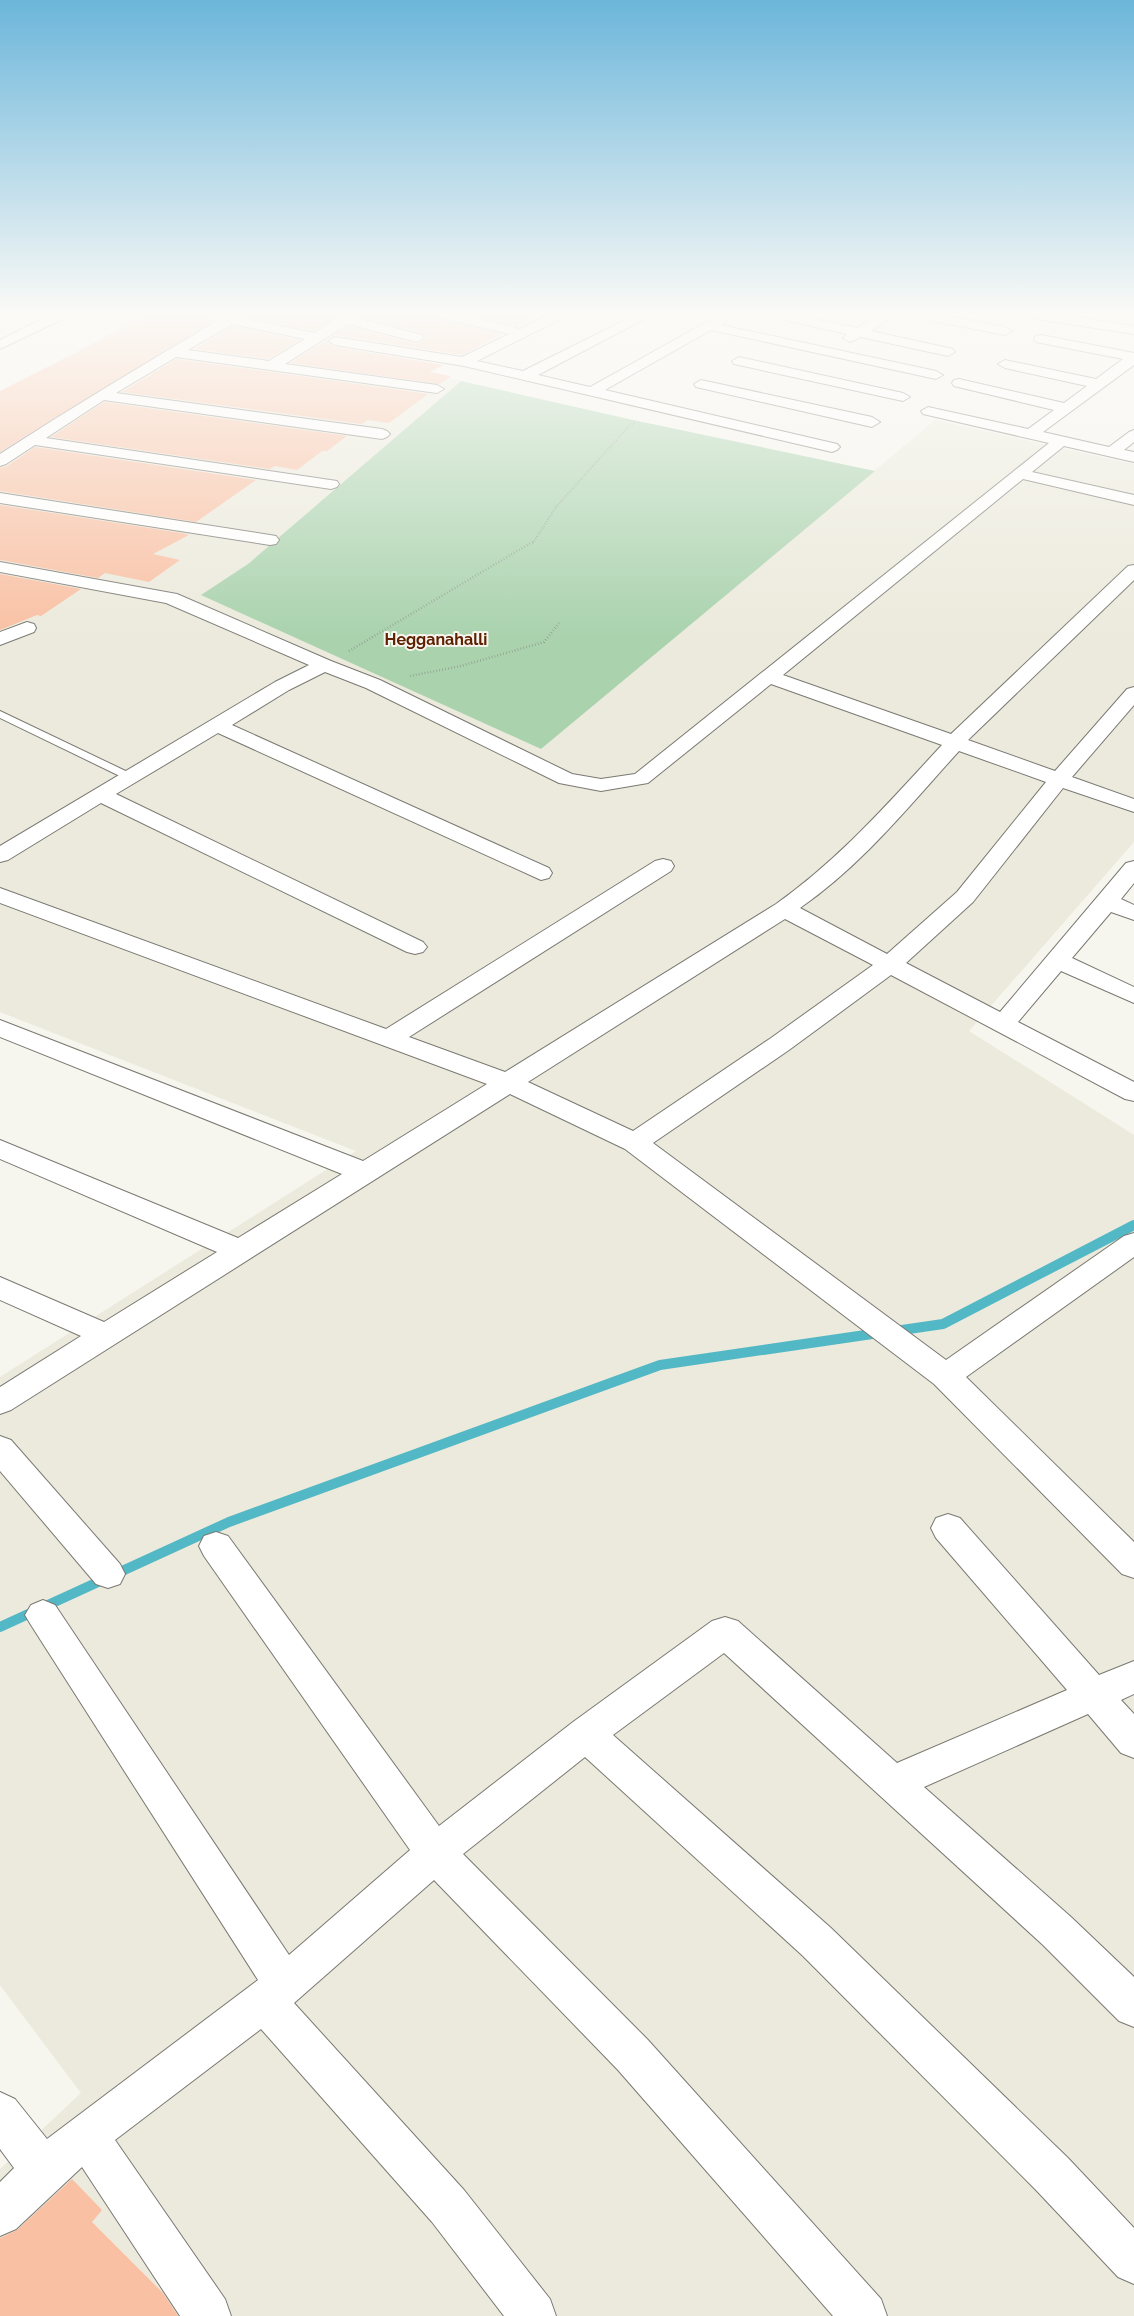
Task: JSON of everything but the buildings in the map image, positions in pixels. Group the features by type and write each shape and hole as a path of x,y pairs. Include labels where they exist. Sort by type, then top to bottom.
{"street":[{"path":"0,461 57,423"},
{"path":"303,423 382,434"},
{"path":"732,423 832,446"},
{"path":"984,423 1134,458"},
{"path":"1031,434 1046,423"},
{"path":"1112,452 1134,435"},
{"path":"31,440 331,484"},
{"path":"0,567 171,598 324,665 373,684 566,779 601,785 641,779 1061,441"},
{"path":"1020,474 1134,500"},
{"path":"0,498 270,540"},
{"path":"0,1402 104,1334 784,909 818,885 864,843 956,741 1134,570"},
{"path":"0,639 27,628"},
{"path":"0,855 282,686 324,665"},
{"path":"768,676 956,741 1058,780 1134,806"},
{"path":"635,1143 832,1008 889,964 965,897 1058,780 1134,693"},
{"path":"216,725 541,873"},
{"path":"101,795 415,947"},
{"path":"389,1038 663,866"},
{"path":"1004,1024 1056,960 1108,902 1134,868"},
{"path":"0,895 507,1082 635,1143 945,1376 1134,1564"},
{"path":"1108,902 1134,913"},
{"path":"784,909 1134,1093"},
{"path":"1056,960 1134,996"},
{"path":"0,1028 364,1172"},
{"path":"0,1149 239,1250"},
{"path":"945,1376 1134,1243"},
{"path":"0,1288 104,1334"},
{"path":"0,1449 108,1574"},
{"path":"948,1528 1134,1741"},
{"path":"216,1546 435,1853 633,2055 864,2316"},
{"path":"42,1615 275,1993 448,2206 533,2316"},
{"path":"0,2212 44,2170 86,2135 275,1993 435,1853 586,1734 725,1632 1057,1931 1134,2006"},
{"path":"892,1783 1134,1677"},
{"path":"586,1734 816,1942 1052,2174 1134,2261"},
{"path":"0,2114 44,2170"},
{"path":"86,2135 208,2316"}],"lane":[{"path":"0,714 130,777"}],"path":[{"path":"324,665 533,543 556,508 629,426 634,423"},
{"path":"373,684 461,666 544,642 560,622"}],"shaded area":[{"path":"0,423 412,423 248,564 202,595 541,749 931,423 949,423 1134,464 1134,842 969,1031 1134,1135 1134,2316 0,2316 0,2169 81,2093 0,1985 0,1377 356,1151 0,1012"}],"green space":[{"path":"412,423 648,423 875,471 541,749 201,595 248,564"}],"waterway":[{"path":"895,1331 943,1324 1134,1225"},
{"path":"0,1627 229,1522 660,1365 879,1333"}],"district":[{"name":"Hegganahalli","path":"436,639"}]}
